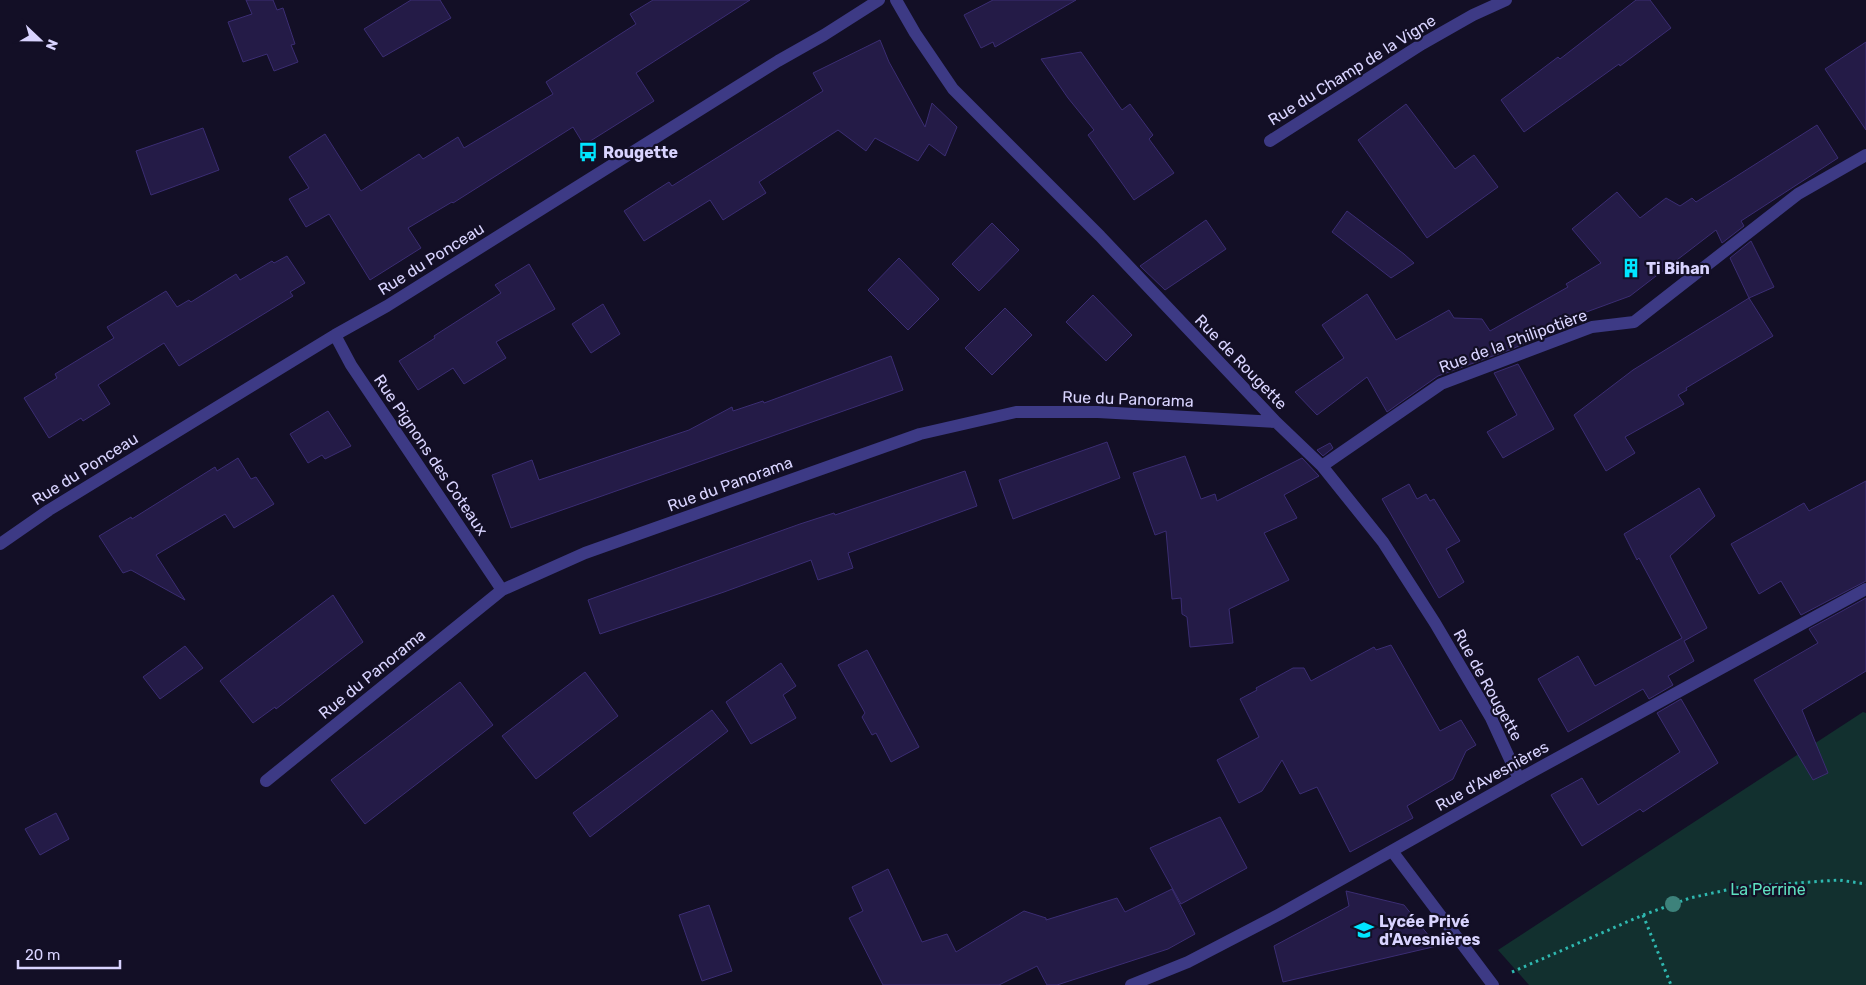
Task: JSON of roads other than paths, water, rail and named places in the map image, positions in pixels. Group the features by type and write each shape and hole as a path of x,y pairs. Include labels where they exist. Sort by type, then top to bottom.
{"street":[{"name":"Rue du Ponceau","path":"0,544 57,505 335,335 387,306 778,61 824,35 879,0"},
{"name":"Rue de Rougette","path":"896,0 915,33 953,89 1100,236 1276,422 1322,466 1383,542 1430,614 1491,718 1520,779"},
{"name":"Rue du Champ de la Vigne","path":"1270,141 1422,44 1473,15 1506,0"},
{"name":"Rue de la Philipotière","path":"1322,466 1441,384 1592,327 1634,322 1798,194 1866,155"},
{"name":"Rue Pignons des Coteaux","path":"335,335 351,365 502,590"},
{"name":"Rue du Panorama","path":"266,780 502,590 585,553 920,434 1016,412 1098,412 1276,422"},
{"name":"Rue d'Avesnières","path":"1131,985 1188,962 1280,914 1866,588"},
{"path":"1392,851 1493,984"}],"place":[{"name":"Rougette","path":"588,152"},
{"name":"Ti Bihan","path":"1631,268"},
{"name":"Lycée Privé d'Avesnières","path":"1364,930"}],"park label":[{"name":"La Perrine","path":"1768,889"}]}
